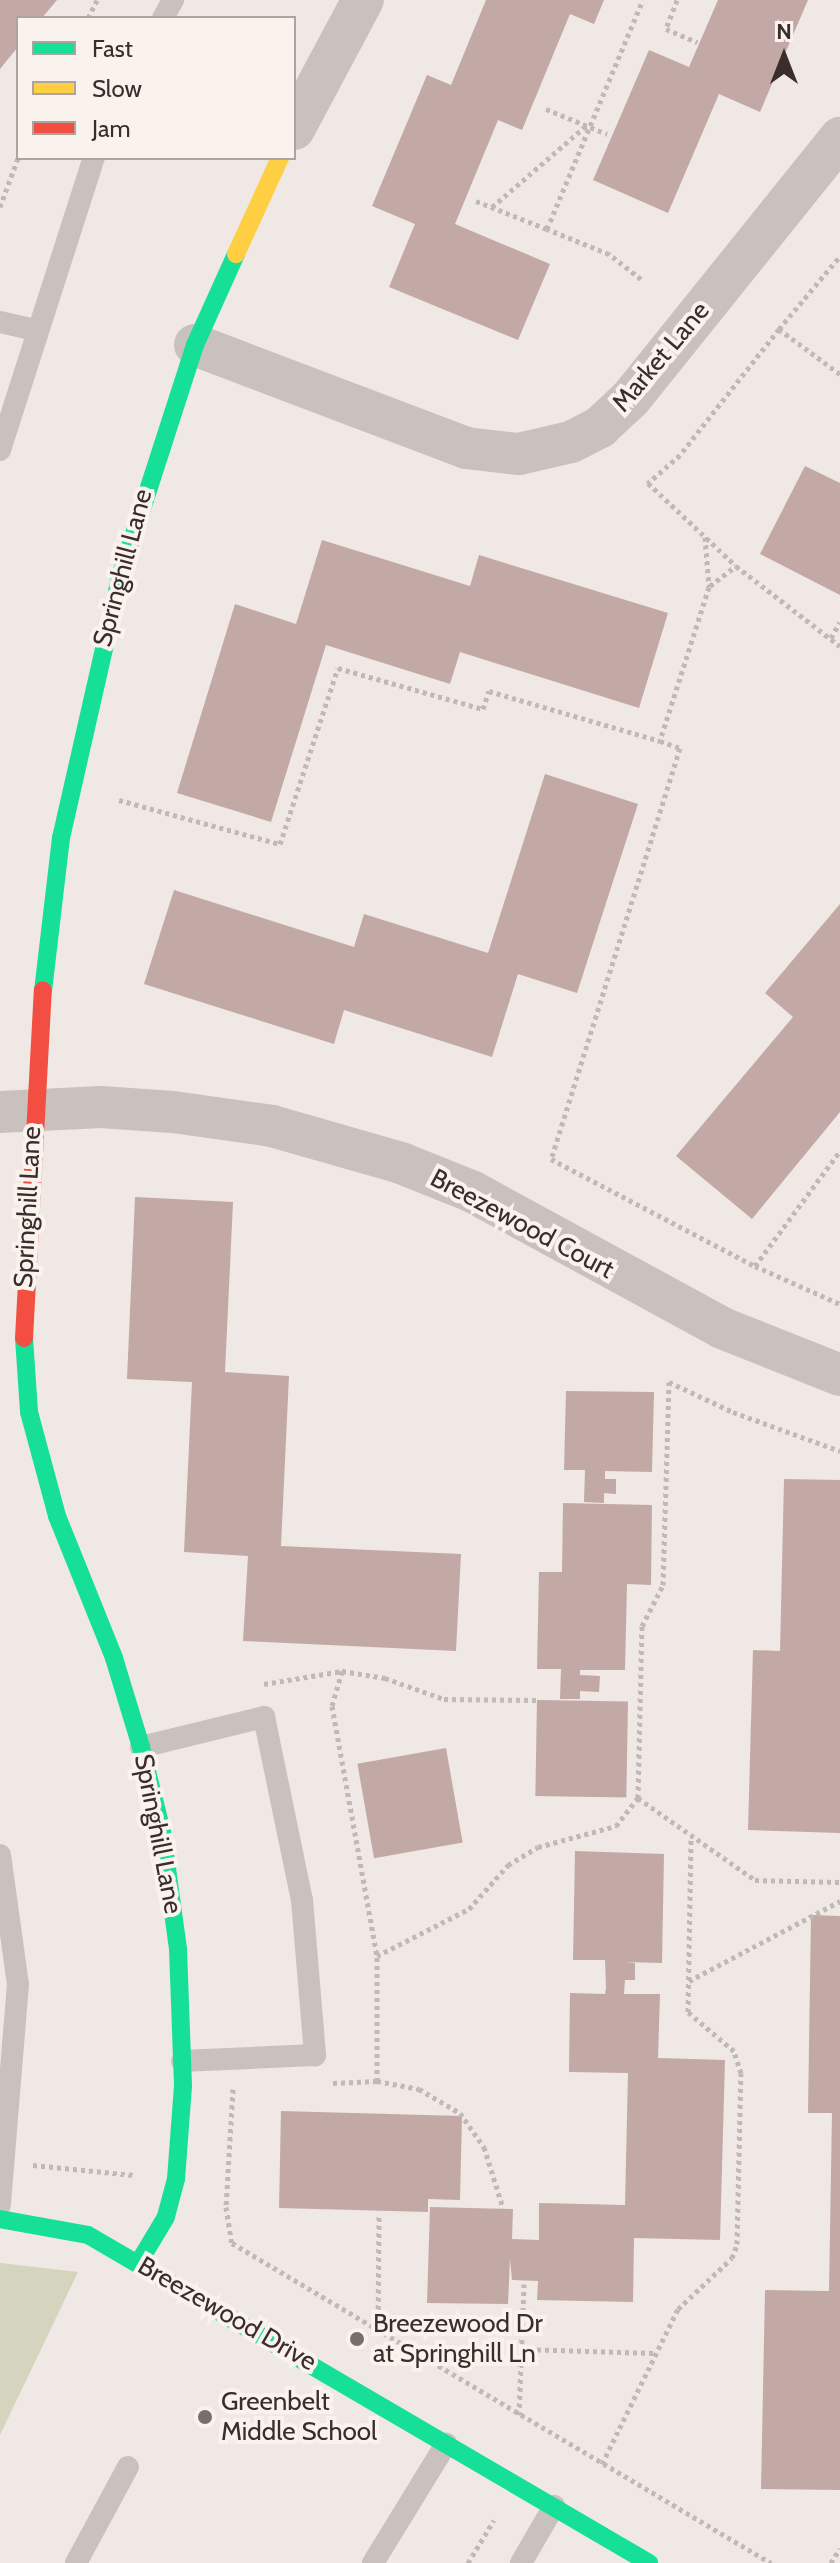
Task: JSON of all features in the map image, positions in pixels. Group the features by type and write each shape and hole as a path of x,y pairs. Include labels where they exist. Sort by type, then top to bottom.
{"street":[{"path":"296,125 355,3"},
{"name":"Market Lane","path":"195,345 466,448 519,454 550,449 600,427 631,398 840,138"},
{"name":"Springhill Lane","path":"139,2262 166,2217 176,2179 182,2061 171,1890 141,1747 114,1658 57,1516 29,1412 16,1113 76,757 150,473 195,345 279,160"},
{"name":"Breezewood Court","path":"16,1113 101,1107 203,1116 272,1126 401,1163 473,1192 722,1328 840,1375"},
{"name":"Breezewood Drive","path":"0,2219 88,2235 139,2262 649,2563"}],"lane":[{"path":"0,450 36,330 93,160"},
{"path":"0,322 36,330"},
{"path":"141,1747 264,1717 302,1900 315,2055 182,2061"},
{"path":"0,1855 14,1928 18,1984 6,2086 0,2205"},
{"path":"373,2563 446,2444"},
{"path":"76,2563 128,2467"},
{"path":"521,2563 554,2506"}],"path":[{"path":"547,229 643,0"},
{"path":"677,0 666,29 697,42"},
{"path":"546,109 607,134"},
{"path":"492,207 588,126"},
{"path":"0,207 17,160"},
{"path":"476,201 609,254 641,279"},
{"path":"840,256 680,455 648,483 736,566 840,646"},
{"path":"779,329 840,374"},
{"path":"660,741 709,587 705,537"},
{"path":"709,587 736,566"},
{"path":"831,638 840,622"},
{"path":"119,800 280,844 338,668 483,709 489,691 680,748 551,1159 755,1266 840,1304"},
{"path":"755,1266 840,1151"},
{"path":"377,1956 469,1909 508,1865 538,1847 616,1826 638,1798 642,1626 663,1585 669,1382 733,1412 840,1451"},
{"path":"259,1685 342,1671 385,1678 444,1699 537,1700"},
{"path":"342,1671 332,1706 377,1956 377,2081"},
{"path":"638,1798 755,1880 840,1882"},
{"path":"602,2464 678,2309 725,2267 737,2244 741,2073 734,2051 694,2022 688,2012 691,1836"},
{"path":"688,1982 840,1901"},
{"path":"329,2083 377,2081 419,2089 460,2113 484,2147 503,2208"},
{"path":"249,2086 233,2087 226,2229 232,2243 378,2333 771,2563"},
{"path":"4,2162 228,2184"},
{"path":"378,2333 379,2216"},
{"path":"519,2415 524,2284"},
{"path":"521,2349 654,2353"},
{"path":"831,2563 840,2548"}],"green space":[{"path":"0,2263 78,2272 0,2435"}],"building":[{"path":"0,0 57,0 44,16 16,16 16,49 0,69"},
{"path":"486,0 604,0 594,24 570,14 522,130 498,120 455,224 550,264 518,340 389,287 415,224 372,206 427,75 451,85"},
{"path":"718,0 808,0 760,112 719,94 668,213 593,180 649,50 689,67"},
{"path":"805,466 840,483 840,595 760,554"},
{"path":"322,540 470,586 479,555 668,613 639,708 460,652 450,684 326,645 271,822 177,793 235,604 296,624"},
{"path":"545,774 638,804 577,993 518,974 492,1057 344,1010 334,1044 144,984 174,890 354,947 364,914 488,953"},
{"path":"840,904 840,1112 752,1219 676,1156 793,1017 765,993"},
{"path":"135,1197 233,1202 225,1372 289,1376 281,1546 461,1554 456,1651 243,1641 248,1556 184,1552 192,1382 127,1379"},
{"path":"566,1391 654,1392 652,1472 605,1471 605,1479 616,1479 616,1494 604,1493 604,1503 584,1502 585,1470 564,1470"},
{"path":"784,1479 840,1480 840,1833 748,1830 753,1650 780,1651"},
{"path":"563,1503 652,1505 651,1585 627,1584 625,1670 580,1670 580,1675 600,1676 599,1692 580,1691 580,1699 560,1699 561,1669 537,1669 539,1572 562,1572"},
{"path":"537,1700 628,1702 626,1798 535,1796"},
{"path":"446,1748 463,1843 374,1858 357,1764"},
{"path":"575,1851 664,1854 662,1963 625,1962 635,1963 635,1980 625,1980 624,1994 660,1994 658,2058 725,2060 720,2240 634,2238 633,2302 537,2300 538,2281 512,2280 510,2259 508,2304 427,2303 430,2207 513,2209 512,2239 539,2240 539,2203 625,2205 628,2073 569,2072 570,1993 605,1994 606,1988 605,1960 573,1960"},
{"path":"811,1915 840,1916 840,2490 761,2489 765,2290 829,2291 832,2113 808,2113"},
{"path":"281,2111 462,2116 460,2200 428,2199 428,2212 279,2208"}],"traffic: fast":[{"path":"43,991 61,838 121,574 195,345 236,254"},
{"path":"24,1338 29,1412 57,1516 114,1658 141,1747 162,1832 178,1949 183,2086 176,2179 166,2217 139,2262"},
{"path":"0,2219 88,2235 649,2563"}],"traffic: slow":[{"path":"236,254 279,160"}],"traffic: jam":[{"path":"24,1338 43,991"}],"place":[{"name":"Breezewood Dr at Springhill Ln","path":"357,2339"},
{"name":"Greenbelt Middle School","path":"205,2417"}]}
